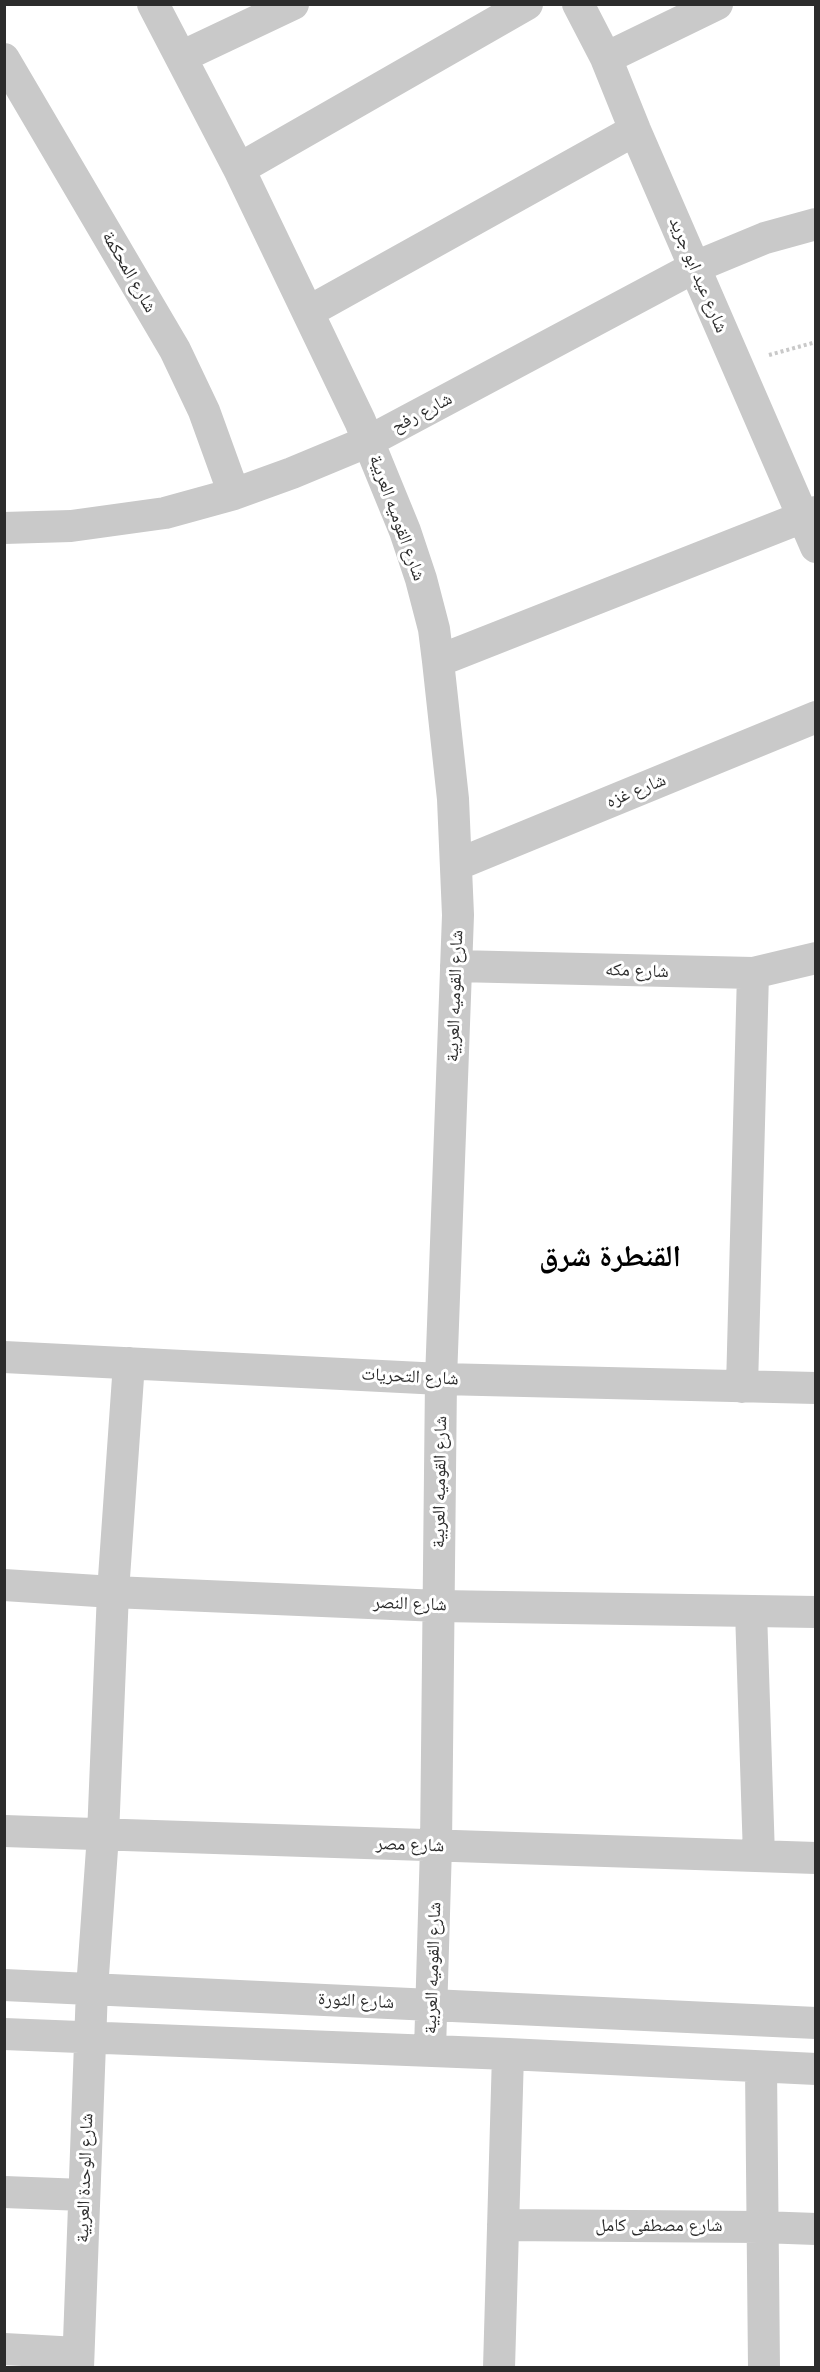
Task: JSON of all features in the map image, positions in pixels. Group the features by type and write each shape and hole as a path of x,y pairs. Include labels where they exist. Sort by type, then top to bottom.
{"street":[{"name":"شارع القوميه العربية","path":"153,4 239,170 369,441 405,531 421,579 434,629 446,714 456,865 456,966 441,1379 436,1846 430,2050"},
{"path":"181,57 293,4"},
{"path":"239,170 527,4"},
{"name":"شارع عيد ابو جريد","path":"579,4 606,58 737,364 809,514 816,547"},
{"path":"606,58 717,4"},
{"name":"شارع المحكمة","path":"4,59 175,350 204,411 234,494"},
{"path":"308,312 635,130"},
{"name":"شارع رفح","path":"4,528 71,526 116,521 165,513 234,494 369,441 695,267 765,238 816,225"},
{"path":"438,661 809,514"},
{"name":"شارع غزه","path":"456,865 816,717"},
{"name":"شارع مكه","path":"456,966 753,973 816,958"},
{"path":"742,1387 753,973"},
{"name":"شارع التحريات","path":"4,1357 441,1379 816,1388"},
{"name":"شارع الوحدة العربية","path":"78,2360 92,1989 102,1835 113,1592 129,1364"},
{"name":"شارع النصر","path":"4,1585 439,1606 816,1612"},
{"path":"751,1611 759,1856"},
{"name":"شارع مصر","path":"4,1831 816,1858"},
{"name":"شارع الثورة","path":"4,1985 816,2023"},
{"path":"4,2034 430,2050 816,2069"},
{"path":"499,2367 508,2054"},
{"path":"761,2067 764,2367"},
{"path":"4,2192 84,2195"},
{"name":"شارع مصطفى كامل","path":"503,2225 816,2229"},
{"path":"4,2349 78,2360"}],"path":[{"path":"737,364 816,342"}],"district":[{"name":"القنطرة شرق","path":"610,1257"}]}
